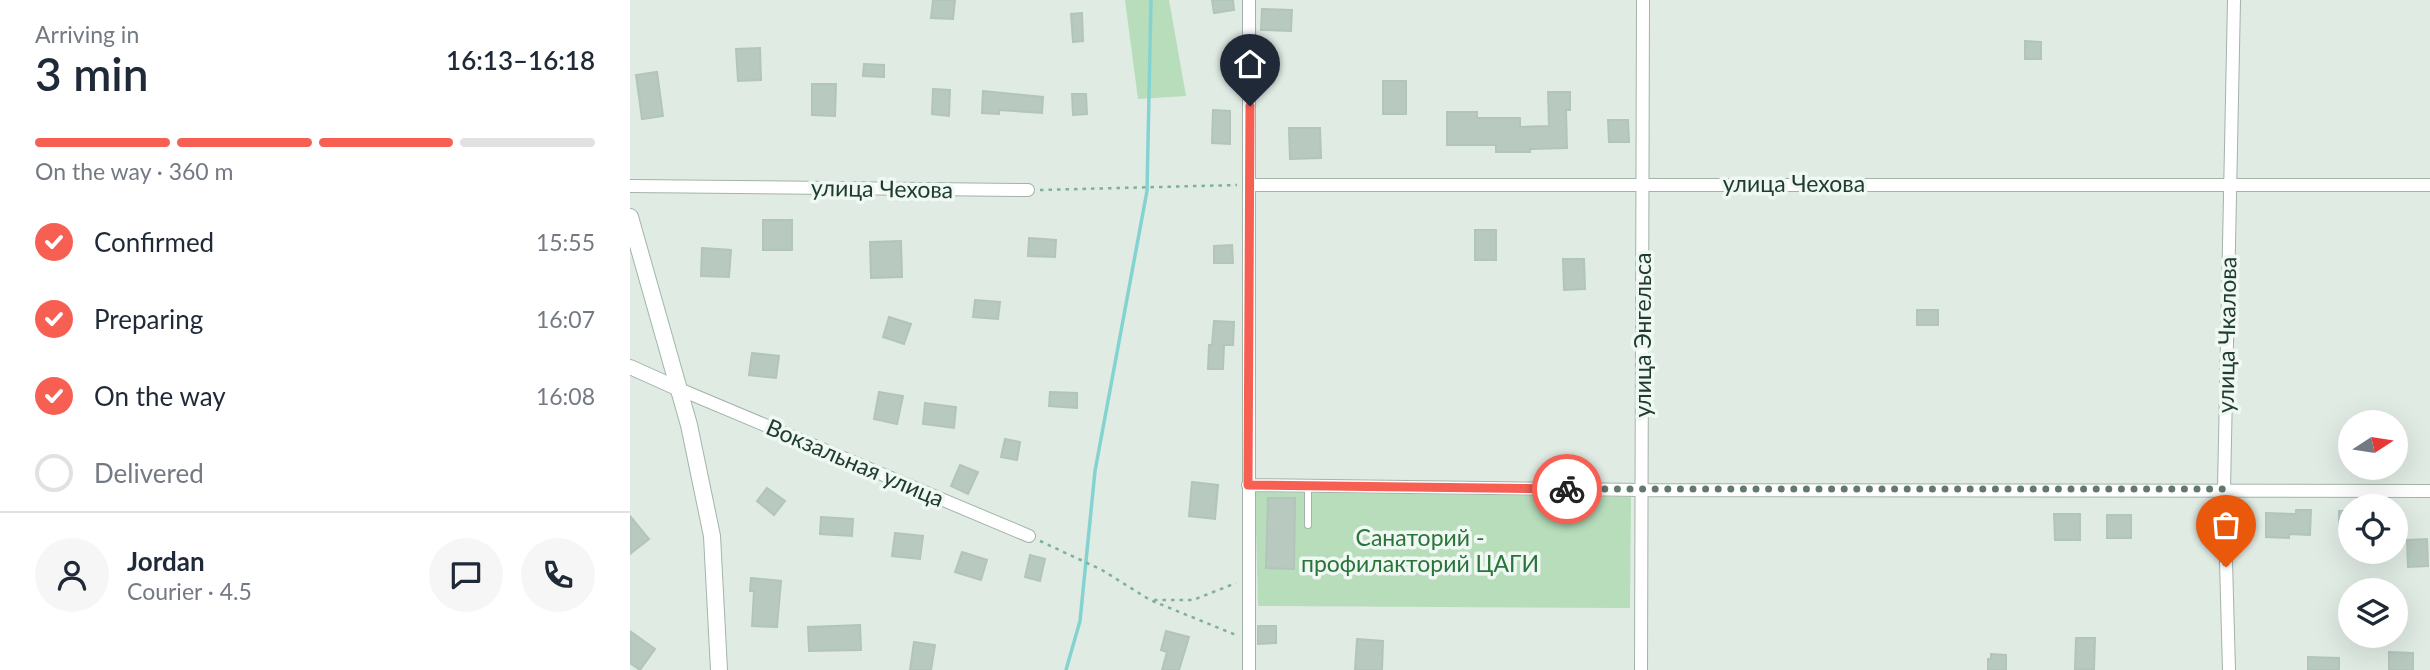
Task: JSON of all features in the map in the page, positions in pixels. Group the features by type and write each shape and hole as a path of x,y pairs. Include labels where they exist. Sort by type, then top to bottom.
{"main road":[{"path":"630,217 690,425 712,536 719,670"}],"street":[{"path":"1249,0 1249,670"},
{"name":"улица Энгельса","path":"1641,670 1643,0"},
{"name":"улица Чкалова","path":"2229,670 2224,489 2234,0"},
{"name":"улица Чехова","path":"1250,185 2430,185"},
{"name":"улица Чехова","path":"630,186 1028,190"},
{"name":"Вокзальная улица","path":"630,366 1029,536"},
{"path":"1248,485 1643,490 2430,491"}],"lane":[{"path":"1308,486 1308,525"}],"path":[{"path":"1028,190 1250,185"},
{"path":"1029,536 1102,570 1150,600 1249,640"},
{"path":"1150,600 1193,600 1249,578"}],"green space":[{"path":"1125,0 1169,0 1186,96 1138,99"},
{"name":"Санаторий - профилакторий ЦАГИ","path":"1255,492 1631,497 1630,608 1258,606"}],"building":[{"path":"933,0 955,0 953,19 931,18"},
{"path":"1212,0 1233,0 1234,10 1214,13"},
{"path":"1262,9 1292,10 1291,31 1261,30"},
{"path":"1082,13 1083,41 1073,42 1071,14"},
{"path":"2025,41 2041,42 2041,59 2025,59"},
{"path":"760,48 761,80 738,81 736,49"},
{"path":"864,64 884,65 884,77 863,76"},
{"path":"657,72 663,116 642,119 636,75"},
{"path":"1383,81 1406,81 1406,114 1383,114"},
{"path":"812,84 836,84 835,116 812,115"},
{"path":"933,89 950,90 949,116 932,114"},
{"path":"983,91 1043,97 1042,113 999,110 999,114 982,113"},
{"path":"1548,92 1570,92 1570,110 1566,110 1567,148 1496,152 1496,145 1447,145 1447,112 1477,112 1477,118 1520,118 1520,127 1549,126"},
{"path":"1072,94 1086,94 1087,114 1073,115"},
{"path":"1213,110 1230,111 1230,144 1212,143"},
{"path":"1608,120 1628,120 1629,142 1609,142"},
{"path":"1289,128 1320,128 1321,158 1290,159"},
{"path":"763,220 792,220 792,250 763,250"},
{"path":"1475,230 1496,230 1496,260 1475,260"},
{"path":"1029,238 1056,240 1055,257 1028,256"},
{"path":"901,241 902,277 871,278 870,242"},
{"path":"1232,245 1233,263 1214,263 1214,246"},
{"path":"702,248 731,250 729,277 701,276"},
{"path":"1563,259 1584,259 1585,289 1564,290"},
{"path":"975,300 1000,302 998,319 973,317"},
{"path":"1917,310 1938,310 1938,325 1917,325"},
{"path":"889,317 911,324 904,344 883,337"},
{"path":"1214,321 1234,322 1233,345 1224,345 1223,369 1208,369"},
{"path":"752,353 779,356 776,378 749,375"},
{"path":"879,392 903,396 897,424 874,419"},
{"path":"1050,392 1077,393 1077,408 1049,406"},
{"path":"925,403 956,407 954,428 923,424"},
{"path":"1005,439 1020,442 1017,460 1001,457"},
{"path":"960,465 978,472 968,494 951,486"},
{"path":"1192,482 1218,485 1215,519 1189,516"},
{"path":"767,488 785,501 774,515 757,501"},
{"path":"1268,498 1295,498 1294,569 1266,568"},
{"path":"2296,510 2311,510 2310,535 2266,537 2266,513 2296,514"},
{"path":"2054,514 2080,514 2080,540 2055,540"},
{"path":"2107,515 2131,515 2131,538 2107,538"},
{"path":"630,516 649,539 630,554"},
{"path":"821,517 853,519 852,536 820,534"},
{"path":"895,533 923,536 920,559 892,556"},
{"path":"2427,539 2428,566 2408,567 2408,540"},
{"path":"962,552 987,560 981,580 955,572"},
{"path":"1030,555 1045,559 1040,581 1025,577"},
{"path":"751,578 781,581 777,627 752,626 754,591 750,591"},
{"path":"860,625 861,650 809,651 808,627"},
{"path":"1258,626 1276,626 1276,643 1258,644"},
{"path":"630,631 655,649 640,670 630,663"},
{"path":"1166,631 1189,637 1179,670 1162,670 1167,652 1161,650"},
{"path":"2076,638 2095,638 2094,669 2075,669"},
{"path":"1357,639 1383,641 1382,670 1355,670"},
{"path":"914,642 935,645 931,670 910,670"},
{"path":"2389,652 2413,653 2413,670 2389,670"},
{"path":"1991,654 2006,655 2006,670 1988,670"},
{"path":"2308,657 2339,658 2339,670 2308,670"}],"waterway":[{"path":"1066,670 1080,621 1095,471 1147,191 1151,0"}],"way so far":[{"path":"1567,489 2224,489 2226,567"}],"route":[{"path":"1250,106 1248,485 1567,489"}]}
